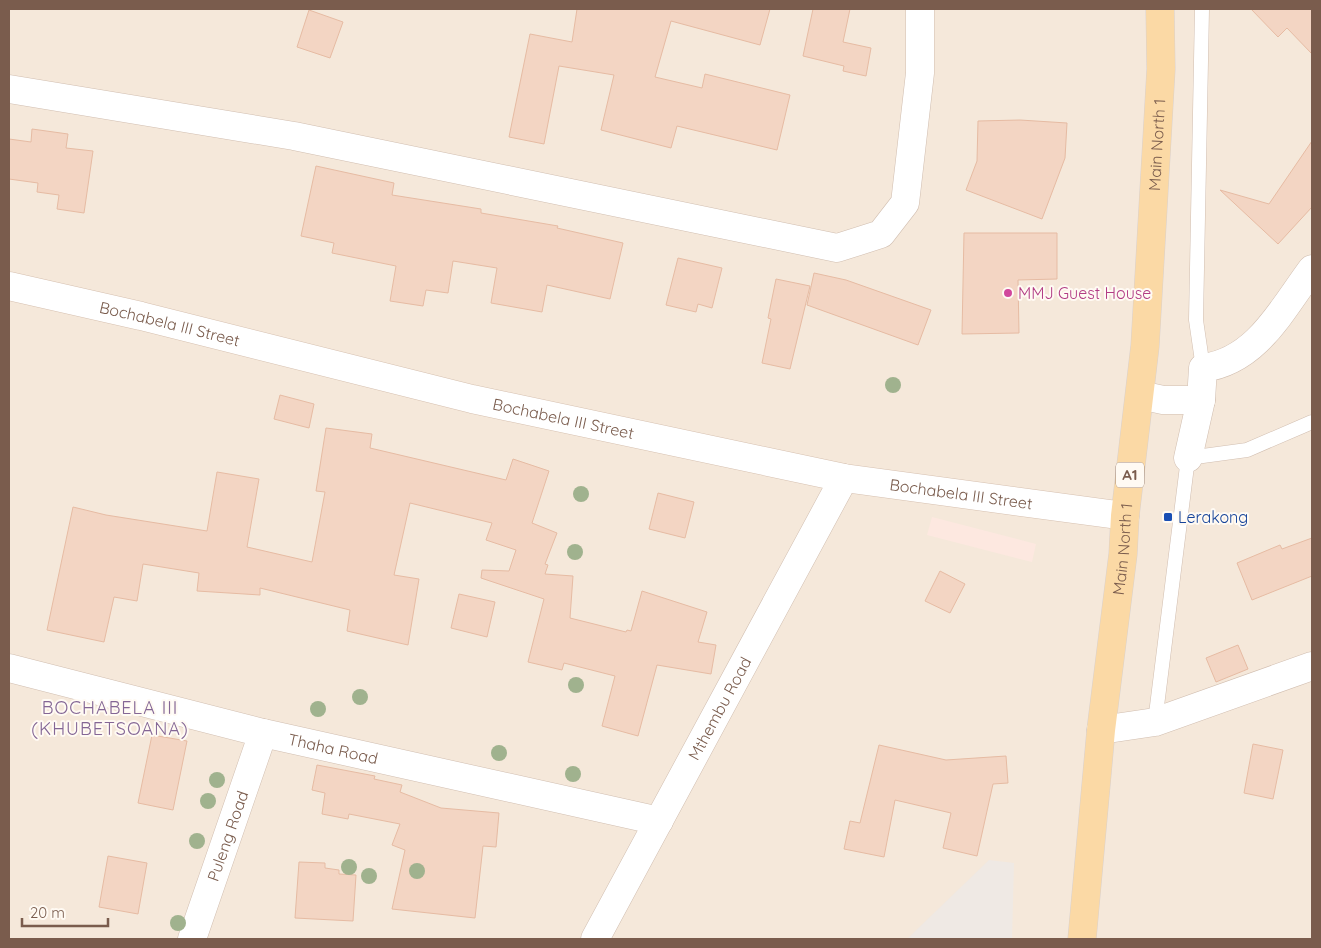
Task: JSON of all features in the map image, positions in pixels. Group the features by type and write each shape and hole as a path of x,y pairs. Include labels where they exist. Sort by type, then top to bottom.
{"main road":[{"name":"Main North 1","path":"1082,939 1101,730 1123,554 1125,516 1145,346 1161,69 1160,9"}],"street":[{"path":"9,89 294,136 837,248 881,234 905,203 920,73 920,9"},
{"path":"1188,458 1201,400 1203,368 1219,366 1231,360 1259,340 1312,269"},
{"name":"Bochabela III Street","path":"9,286 142,316 472,400 844,478 1125,516"},
{"path":"1140,395 1163,400 1201,400"},
{"name":"Mthembu Road","path":"595,939 844,478"},
{"path":"1101,730 1154,722 1312,666"},
{"name":"Thaha Road","path":"9,668 264,733 659,821"},
{"name":"Puleng Road","path":"192,939 264,733"}],"lane":[{"path":"1202,9 1196,320 1203,368"},
{"path":"1154,722 1188,458 1247,450 1312,422"}],"shaded area":[{"path":"9,9 1312,9 1312,939 9,939"},
{"path":"932,517 1036,544 1032,562 927,535"},
{"path":"989,860 1014,863 1012,939 907,939"}],"building":[{"path":"577,9 770,9 760,45 671,21 655,77 702,88 705,74 790,95 777,150 677,126 671,148 601,130 614,75 559,66 544,144 509,137 530,34 572,42"},
{"path":"813,9 850,9 843,42 871,48 866,76 843,71 844,66 803,56"},
{"path":"1251,9 1312,9 1312,54 1287,28 1278,37"},
{"path":"309,10 343,22 330,58 297,47"},
{"path":"1020,120 1067,123 1065,158 1042,219 966,190 977,161 978,121"},
{"path":"32,129 68,134 66,148 93,151 84,213 57,209 59,195 37,192 38,183 9,179 9,139 31,142"},
{"path":"1312,141 1312,207 1278,244 1220,190 1269,204"},
{"path":"316,166 394,183 392,195 481,209 481,213 558,226 557,228 623,243 610,299 547,285 542,312 491,303 497,268 453,261 448,293 426,290 423,306 390,301 396,266 332,253 334,243 301,236"},
{"path":"964,233 1057,233 1057,279 1018,280 1019,333 962,334"},
{"path":"678,258 722,268 712,308 698,304 696,312 666,305"},
{"path":"814,273 846,280 931,310 918,345 807,305"},
{"path":"776,279 810,286 790,369 762,363 771,319 768,318"},
{"path":"280,395 314,404 309,428 274,419"},
{"path":"326,428 372,434 370,448 506,480 513,459 549,471 532,523 557,533 545,564 548,565 545,574 573,576 570,618 626,632 627,630 631,631 642,591 707,612 698,642 716,645 711,674 657,665 638,736 602,726 615,676 564,663 562,670 528,662 544,599 481,578 482,570 509,571 516,550 486,540 492,523 410,503 394,575 419,579 408,645 347,631 350,610 260,588 260,595 197,591 199,573 143,564 137,601 114,597 104,642 47,630 73,507 106,515 207,531 217,472 259,479 247,547 312,562 325,492 316,491"},
{"path":"658,493 694,502 685,538 649,529"},
{"path":"1312,538 1312,576 1252,600 1237,563 1280,545 1282,549"},
{"path":"940,571 965,584 950,613 925,601"},
{"path":"459,594 495,602 487,637 451,628"},
{"path":"1238,645 1248,669 1216,682 1206,658"},
{"path":"152,735 187,741 173,810 138,803"},
{"path":"1253,744 1283,750 1273,799 1244,793"},
{"path":"879,745 946,760 1006,756 1008,783 993,784 977,856 943,848 951,813 895,800 884,857 844,849 850,821 860,823"},
{"path":"317,765 375,776 374,779 402,785 400,792 441,808 499,813 496,847 483,846 475,918 392,909 405,850 392,845 400,824 349,814 348,819 322,814 325,793 312,790"},
{"path":"108,856 147,863 138,914 99,907"},
{"path":"299,862 325,863 325,868 339,870 339,874 356,875 353,921 295,918"}],"place":[{"name":"MMJ Guest House","path":"1008,293"},
{"name":"Lerakong","path":"1168,517"}],"district":[{"name":"BOCHABELA III (KHUBETSOANA)","path":"110,718"}]}
